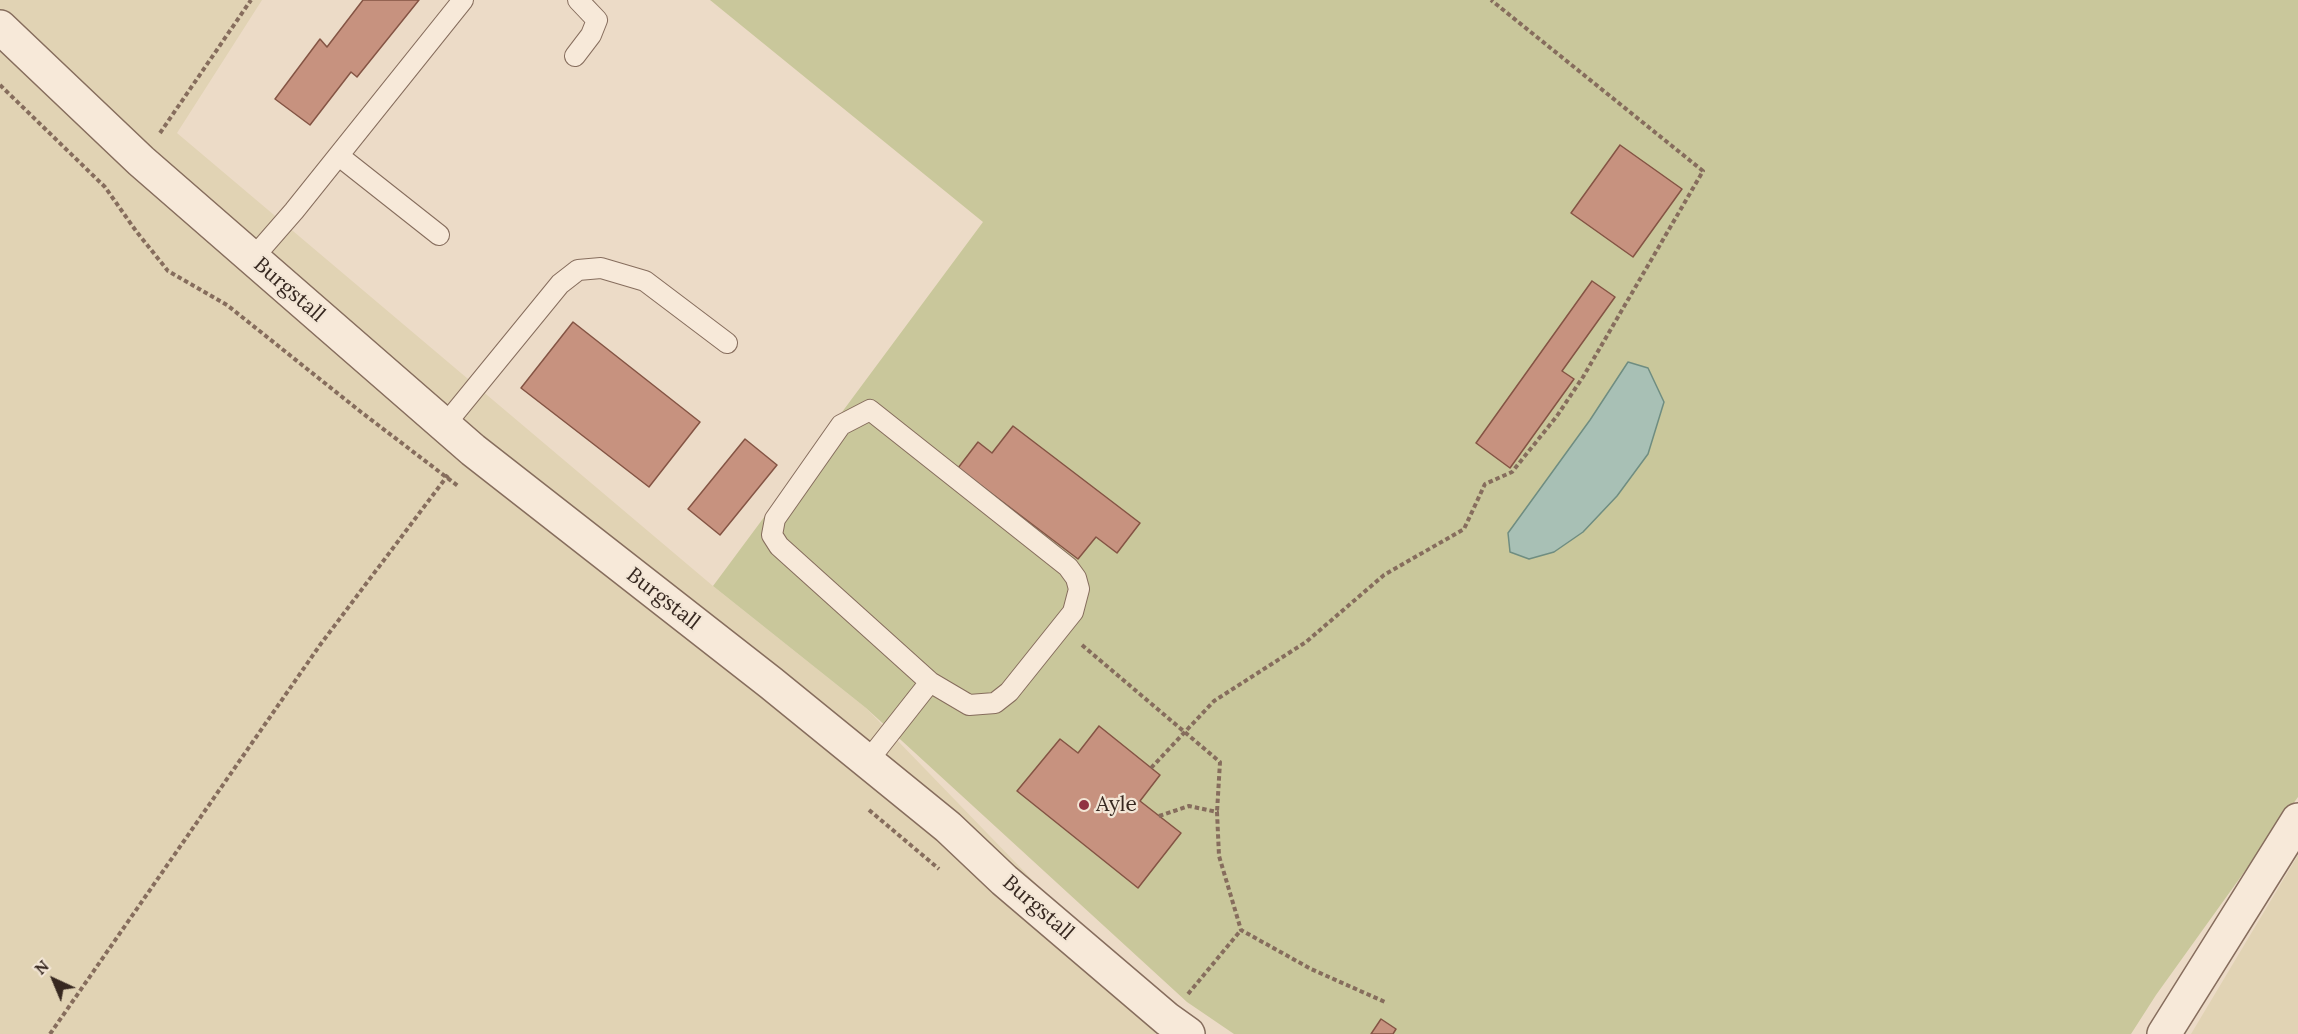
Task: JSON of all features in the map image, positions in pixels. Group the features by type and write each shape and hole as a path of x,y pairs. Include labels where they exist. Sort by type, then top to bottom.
{"street":[{"name":"Burgstall","path":"0,27 141,161 444,426 771,683 948,827 1004,880 1177,1027"},
{"path":"2164,1034 2298,820"}],"lane":[{"path":"253,258 339,156 463,0"},
{"path":"575,56 591,35 597,20 578,0"},
{"path":"339,156 440,235"},
{"path":"444,426 560,284 578,270 601,268 645,281 727,343"},
{"path":"870,410 1068,567 1076,578 1079,589 1073,612 1009,692 995,703 969,705 930,682 779,546 772,535 775,519 841,425 870,410"},
{"path":"867,762 930,682"}],"path":[{"path":"141,161 251,0"},
{"path":"1151,768 1214,701 1306,642 1384,575 1464,529 1485,484 1512,472 1557,416 1583,377 1703,171 1491,0"},
{"path":"50,1034 320,645 446,476 473,450"},
{"path":"1057,633 1084,646 1220,762 1217,812 1219,856 1241,930 1311,969 1385,1002"},
{"path":"1159,816 1189,806 1217,812"},
{"path":"1177,1027 1241,930"}],"shaded area":[{"path":"0,0 262,0 177,133 713,586 866,708 1167,1019 1155,1034 0,1034"},
{"path":"710,0 2298,0 2298,797 2156,995 2131,1034 1234,1034 1187,1002 866,708 713,586 983,222"},
{"path":"1628,362 1648,368 1664,402 1648,454 1617,496 1583,532 1554,552 1529,559 1510,552 1508,533 1590,420"},
{"path":"2298,855 2298,1034 2191,1034"}],"building":[{"path":"363,0 419,0 357,77 351,72 310,125 275,99 320,39 327,47"},
{"path":"1620,145 1682,189 1633,257 1571,213"},
{"path":"1592,281 1615,297 1562,371 1574,379 1510,468 1476,443"},
{"path":"573,322 700,422 649,487 521,388"},
{"path":"1013,426 1140,523 1117,553 1096,537 1078,559 958,468 978,442 992,453"},
{"path":"745,439 777,465 720,535 688,509"},
{"path":"1099,726 1160,775 1140,801 1181,833 1138,888 1017,791 1060,739 1078,753"},
{"path":"1381,1019 1396,1029 1393,1034 1371,1034"}],"place":[{"name":"Ayle","path":"1084,805"}]}
